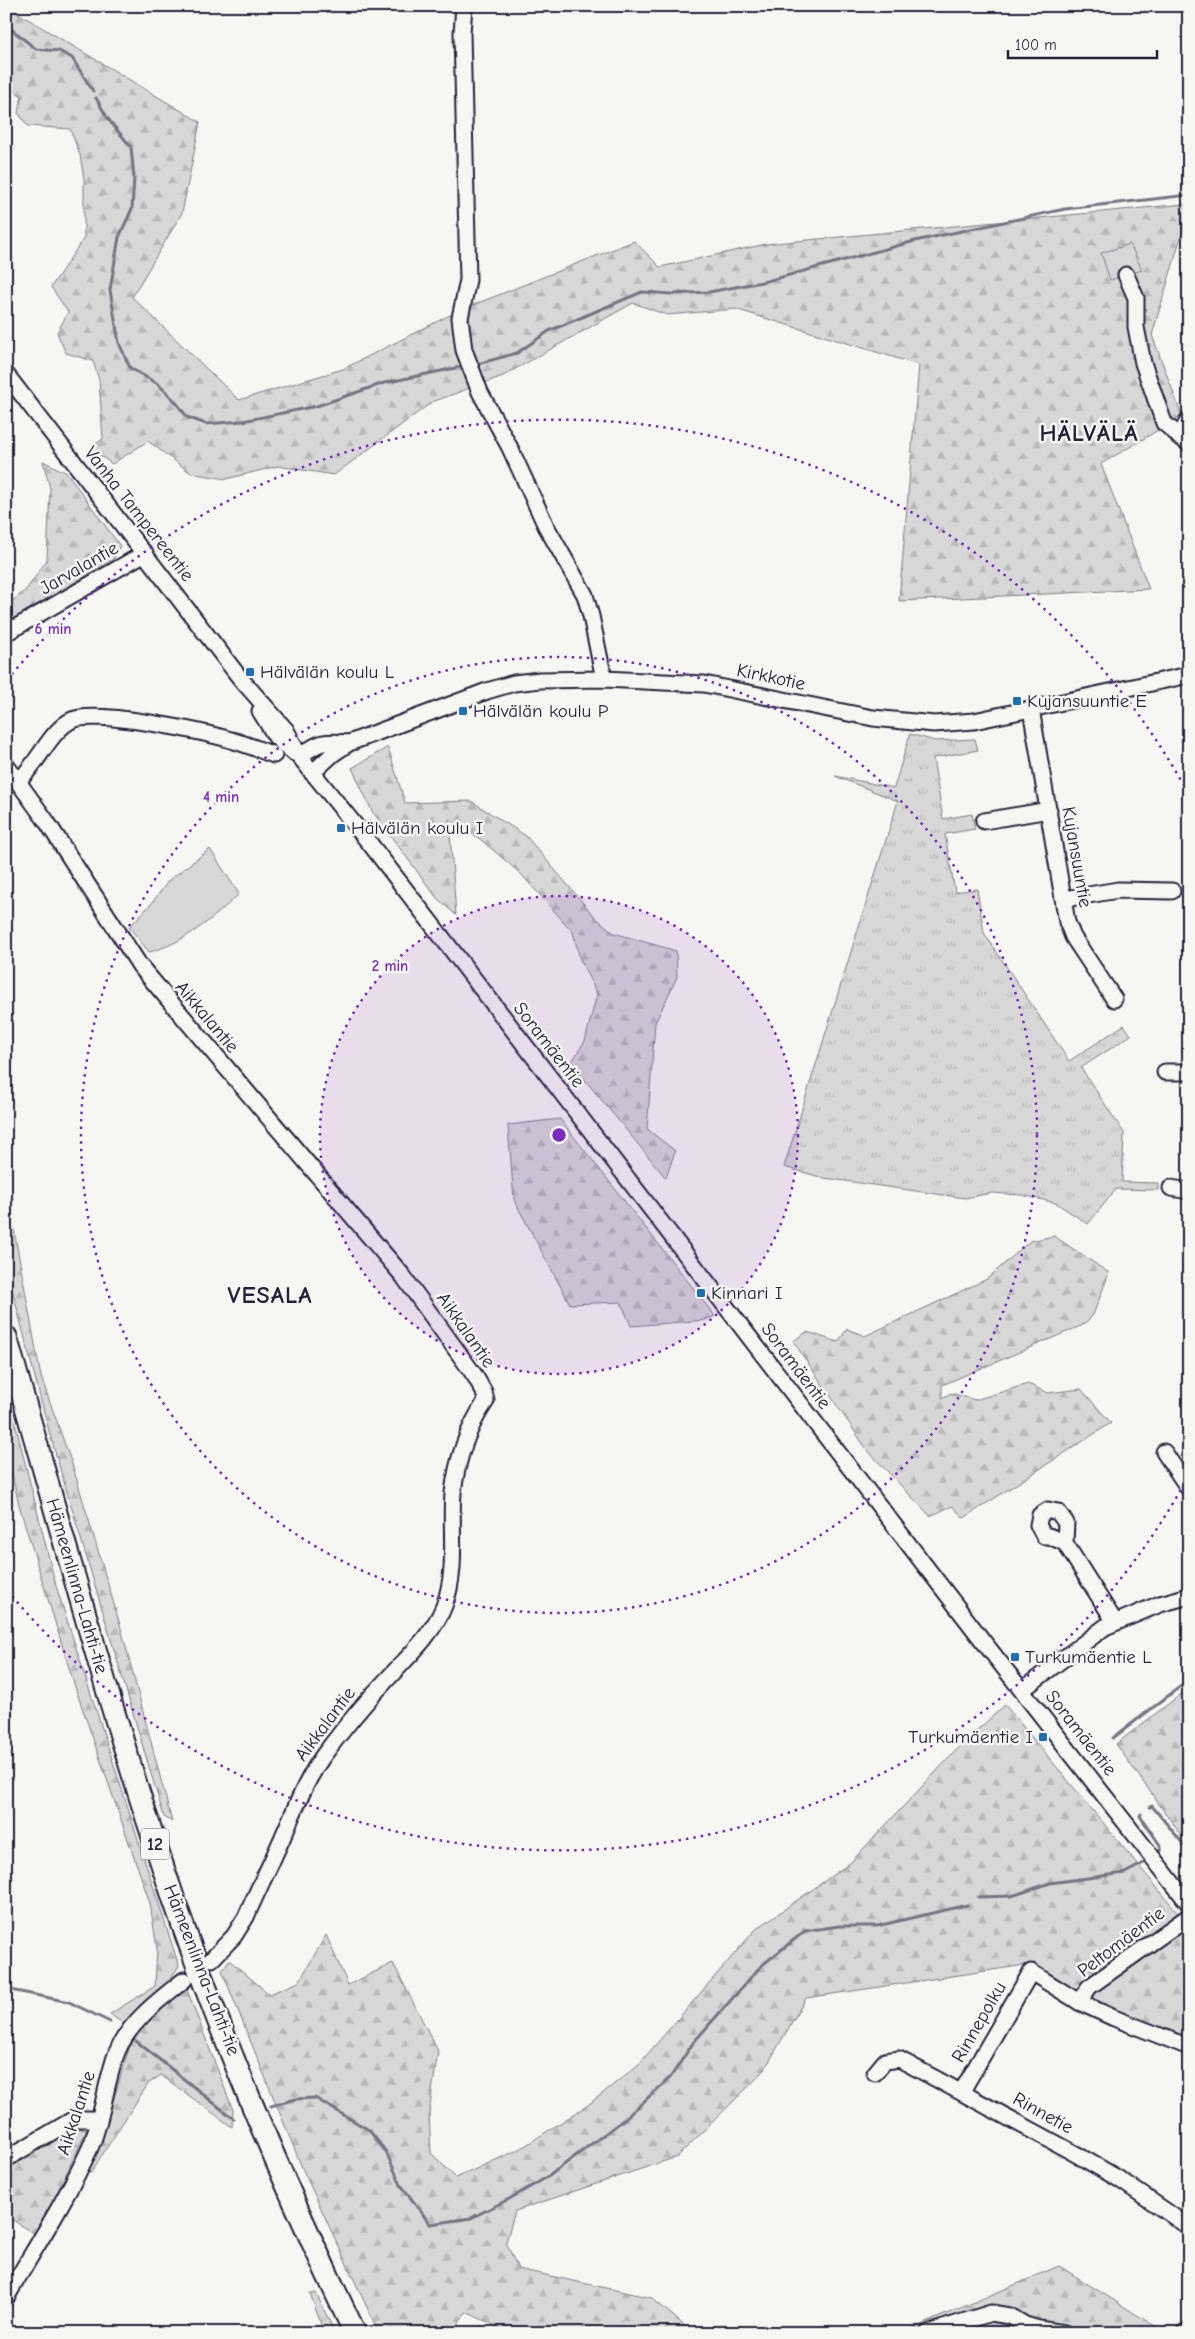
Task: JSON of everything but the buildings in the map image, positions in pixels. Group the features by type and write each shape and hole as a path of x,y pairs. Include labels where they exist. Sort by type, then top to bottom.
{"highway":[{"name":"Hämeenlinna-Lahti-tie","path":"6,1337 103,1676 148,1822 188,1938 261,2124 355,2333"}],"street":[{"path":"464,6 462,52 468,280 460,318 464,350 480,392 510,448 559,550 585,595 604,679"},
{"path":"1126,275 1136,298 1136,327 1143,363 1164,423 1184,441 1189,419"},
{"name":"Vanha Tampereentie","path":"6,374 240,678 286,730 300,757"},
{"name":"Jarvalantie","path":"6,633 145,553"},
{"name":"Kirkkotie","path":"312,773 334,753 349,743 487,691 514,683 540,680 604,679 704,684 873,718 934,724 974,721 1189,675"},
{"name":"Kujansuuntie","path":"1031,709 1067,922 1073,936 1114,999"},
{"path":"18,781 26,774 60,729 71,720 83,716 121,719 230,740 274,755"},
{"name":"Kirkkotie","path":"300,757 312,747 324,741 349,743"},
{"name":"Soramäentie","path":"300,757 1189,1904"},
{"name":"Aikkalantie","path":"6,765 140,966 403,1276 475,1376 484,1392 486,1401 468,1432 456,1475 453,1494 454,1559 452,1580 444,1607 414,1651 350,1722 322,1758 306,1783 246,1917 234,1936 212,1959"},
{"path":"984,821 1049,810"},
{"path":"1064,899 1118,890 1172,891"},
{"path":"1165,1072 1189,1072"},
{"path":"1171,1188 1189,1191"},
{"path":"1164,1452 1189,1489"},
{"path":"1064,1543 1116,1622"},
{"path":"1022,1690 1105,1627 1160,1604 1189,1596"},
{"name":"Peltomäentie","path":"1079,2002 1089,1987 1189,1916"},
{"name":"Peltomäentie","path":"1031,1972 1079,2002 1114,2018 1189,2047"},
{"name":"Rinnepolku","path":"962,2091 1031,1972"},
{"name":"Aikkalantie","path":"6,2298 64,2198 91,2146 117,2052 127,2034 160,2000 184,1980"},
{"name":"Rinnetie","path":"875,2074 885,2062 899,2059 962,2091 1074,2153 1119,2180 1189,2227"},
{"path":"6,2159 74,2118 98,2119"},
{"path":"928,2333 991,2313 1010,2316 1025,2325 1039,2330 1064,2333"},
{"path":"1184,2333 1189,2330"}],"green space":[{"path":"6,6 200,122 182,213 132,297 239,400 343,369 458,311 634,241 660,267 766,244 1185,204 1188,213 1152,335 1182,416 1101,464 1149,589 899,601 919,365 735,309 667,315 633,303 503,376 432,402 334,475 278,466 226,479 191,473 148,441 112,464 90,448 103,439 99,380 93,361 66,353 57,333 68,312 51,287 84,238 84,179 80,155 70,129 28,126 18,113 22,96 6,86"},
{"path":"1130,244 1142,270 1110,280 1101,253"},
{"path":"43,461 67,473 120,546 114,559 6,623 6,606 26,590 47,560 50,488"},
{"path":"910,734 935,741 975,739 978,750 933,758 943,819 972,814 975,829 945,834 955,892 977,889 984,933 1069,1061 1124,1025 1131,1035 1081,1068 1124,1133 1122,1182 1158,1183 1158,1190 1116,1189 1088,1224 1056,1203 1022,1195 992,1193 965,1198 824,1178 784,1167 898,801 835,776 894,788"},
{"path":"388,747 405,803 471,801 526,836 595,917 614,933 676,951 677,977 655,1023 647,1129 675,1151 666,1178 571,1063 585,1041 597,994 580,959 573,932 520,873 480,839 449,819 456,915 437,898 372,811 352,768"},
{"path":"210,849 239,894 209,921 197,929 174,943 149,952 129,927 152,903 169,880"},
{"path":"560,1119 715,1316 705,1320 631,1326 621,1302 570,1304 514,1200 508,1125"},
{"path":"6,1187 41,1377 73,1467 121,1628 172,1822 164,1817 50,1435 6,1266"},
{"path":"1054,1236 1109,1273 1093,1315 1083,1325 942,1385 942,1398 951,1393 975,1400 1028,1384 1048,1393 1081,1389 1111,1423 964,1518 952,1506 930,1516 868,1451 793,1341 807,1332 838,1342 847,1329 865,1336 987,1279 1030,1241"},
{"path":"6,1387 56,1586 179,1966 164,1988 125,2025 110,2014 155,1986 157,1949 150,1903 75,1687 19,1505 6,1447"},
{"path":"1189,1688 1189,1846 1116,1744"},
{"path":"1005,1705 1189,1926 1189,2028 1178,2039 1089,2001 1032,1964 806,1998 763,2072 677,2157 515,2211 506,2242 518,2269 652,2298 693,2333 511,2333 466,2312 453,2333 379,2333 303,2170 222,1971 229,1960 269,1994 299,1982 326,1935 348,1985 393,1963 438,2051 429,2113 431,2153 456,2178 520,2149 588,2105 639,2064 755,1930 850,1863 965,1741"},
{"path":"187,1990 233,2110 232,2127 161,2075 148,2084 91,2172 86,2170 100,2144 131,2042 159,2009"},
{"path":"76,2128 87,2130 37,2235 6,2216 6,2169"},
{"path":"1059,2266 1166,2333 1097,2333 1036,2321 989,2306 902,2333"},
{"path":"310,2293 316,2293 335,2333 324,2333"},
{"path":"991,2321 1027,2333 952,2333"}],"waterway":[{"path":"6,25 36,49 59,51 72,58 93,91"},
{"path":"96,98 108,119 131,147 134,178 132,209 119,237 110,290 119,343 130,368 158,384 175,401 187,417 206,424 243,421 317,406 384,383 465,366"},
{"path":"474,365 517,353 549,331 642,292 672,294 709,292 767,281 915,241 1065,209 1189,195"},
{"path":"1113,1738 1189,1680"},
{"path":"1150,1807 1152,1806 1189,1851"},
{"path":"1141,1814 1140,1816 1160,1845 1161,1849 1158,1853"},
{"path":"978,1897 1012,1896 1050,1883 1125,1873 1146,1862"},
{"path":"271,2106 296,2099 315,2098 369,2130 386,2152 401,2185 430,2224 471,2218 549,2176 622,2121 670,2078 693,2043 761,1966 805,1931 839,1926 877,1926 967,1905"},
{"path":"6,1989 69,2002 110,2022"},
{"path":"136,2041 234,2119"}],"place":[{"name":"Hälvälän koulu L","path":"250,672"},
{"name":"Kujansuuntie E","path":"1017,701"},
{"name":"Hälvälän koulu P","path":"463,711"},
{"name":"Hälvälän koulu I","path":"341,828"},
{"name":"Kinnari I","path":"701,1293"},
{"name":"Turkumäentie L","path":"1015,1657"},
{"name":"Turkumäentie I","path":"1043,1737"}],"district":[{"name":"HÄLVÄLÄ","path":"1089,433"},
{"name":"VESALA","path":"270,1295"}]}
